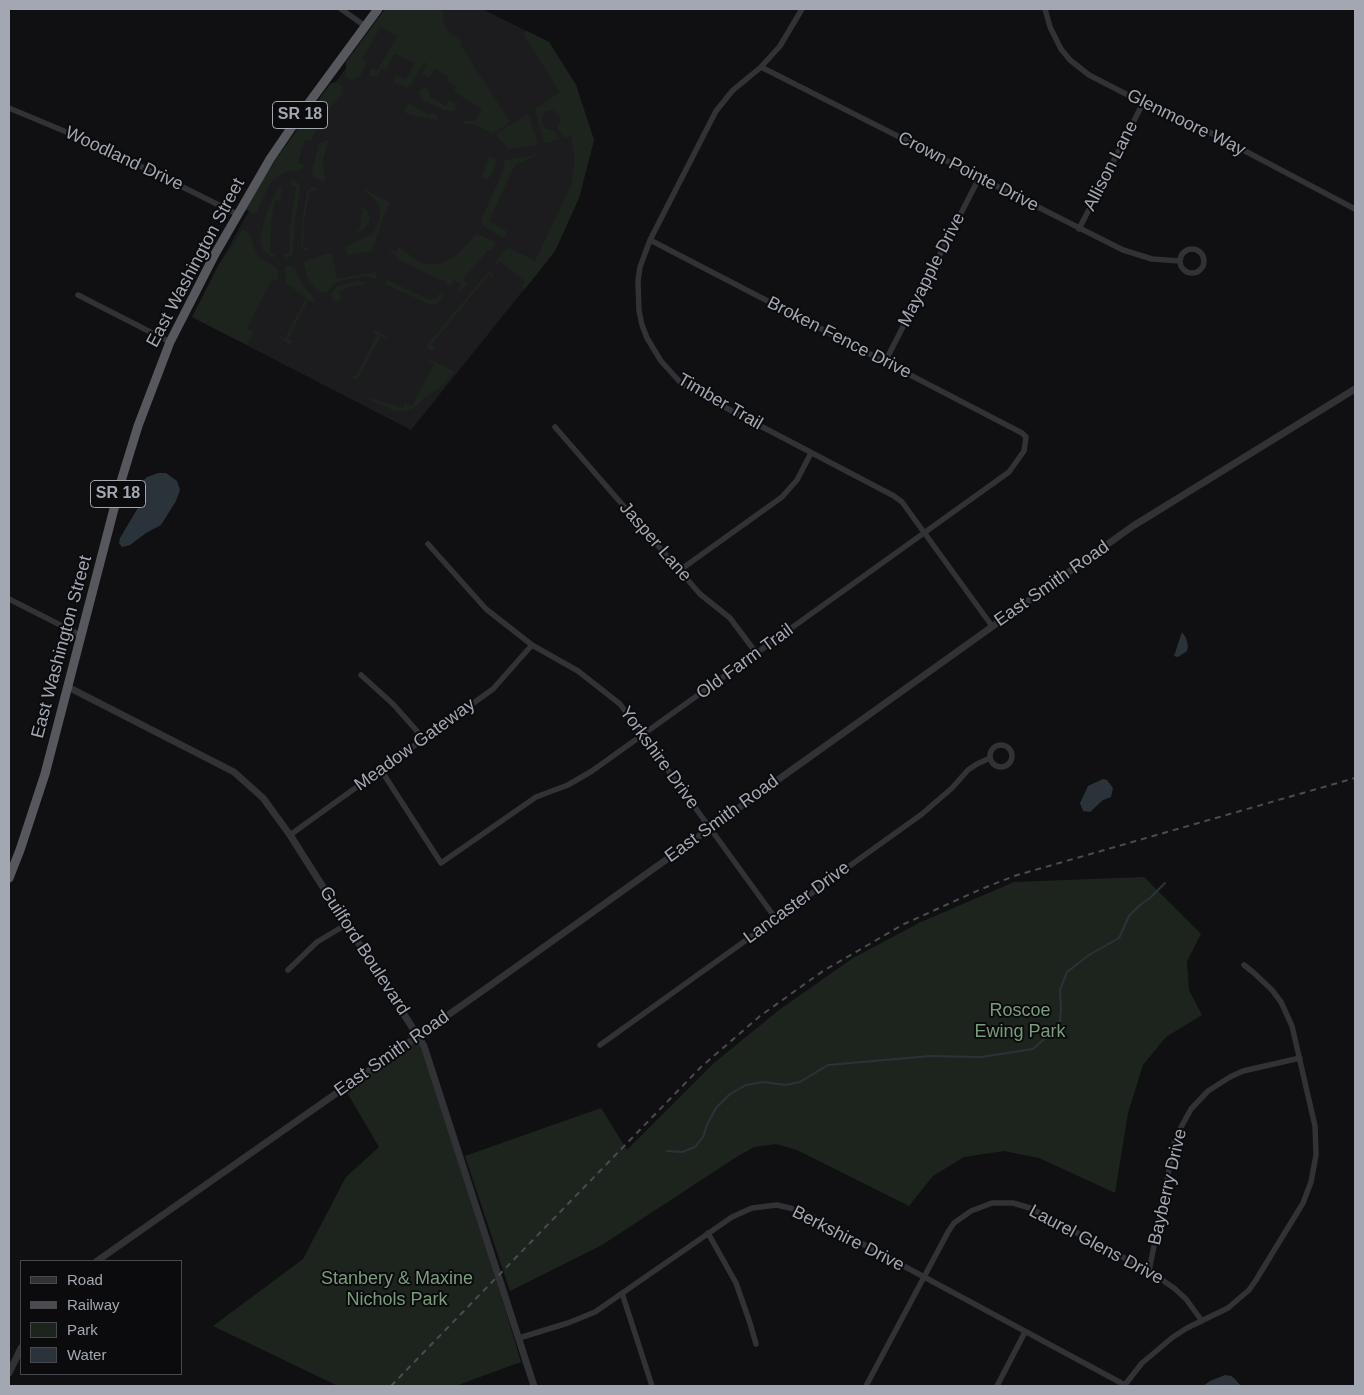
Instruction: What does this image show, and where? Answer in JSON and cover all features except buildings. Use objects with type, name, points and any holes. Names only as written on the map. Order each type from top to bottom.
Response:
[{"type":"highway","name":"East Washington Street","points":[[9,878],[45,774],[122,478],[138,426],[170,342],[187,306],[237,214],[270,159],[378,9]]},
{"type":"street","points":[[341,9],[365,26]]},
{"type":"street","name":"Timber Trail","points":[[802,9],[780,46],[760,67],[733,90],[716,111],[650,240],[640,267],[638,295],[642,325],[660,361],[680,382],[894,496],[909,509],[992,626]]},
{"type":"street","name":"Glenmoore Way","points":[[1046,9],[1055,39],[1070,60],[1089,75],[1161,112],[1190,122],[1355,209]]},
{"type":"street","name":"Crown Pointe Drive","points":[[760,67],[1123,250],[1137,256],[1162,260],[1180,260]]},
{"type":"street","name":"Allison Lane","points":[[1079,229],[1143,103]]},
{"type":"street","name":"Woodland Drive","points":[[9,108],[100,146],[237,214]]},
{"type":"street","name":"Mayapple Drive","points":[[885,362],[979,178]]},
{"type":"street","name":"Broken Fence Drive","points":[[650,240],[1022,432],[1026,437]]},
{"type":"street","name":"Crown Pointe Drive","points":[[1190,249],[1198,250],[1204,260],[1201,268],[1192,272],[1185,270],[1180,260],[1183,253],[1190,249]]},
{"type":"street","points":[[78,295],[170,342]]},
{"type":"street","name":"East Smith Road","points":[[98,1260],[418,1036],[1133,526],[1355,389]]},
{"type":"street","name":"Jasper Lane","points":[[555,427],[700,594],[730,618],[757,654]]},
{"type":"street","name":"Old Farm Trail","points":[[381,770],[440,863],[536,797],[568,785],[584,776],[1009,472],[1024,451],[1026,437]]},
{"type":"street","points":[[680,570],[782,497],[797,480],[811,453]]},
{"type":"street","name":"Yorkshire Drive","points":[[428,544],[486,609],[532,645],[578,671],[620,704],[776,919]]},
{"type":"street","points":[[9,599],[82,636]]},
{"type":"street","name":"Meadow Gateway","points":[[290,836],[493,689],[532,645]]},
{"type":"street","points":[[361,675],[393,704],[424,739]]},
{"type":"street","name":"Guilford Boulevard","points":[[68,686],[234,772],[263,798],[290,836],[424,1046],[534,1386]]},
{"type":"street","name":"Lancaster Drive","points":[[998,745],[1006,746],[1012,752],[1011,762],[1003,768],[996,766],[990,758],[991,751],[998,745]]},
{"type":"street","name":"Lancaster Drive","points":[[600,1045],[922,814],[952,788],[968,770],[990,758]]},
{"type":"street","points":[[288,970],[317,942],[347,924]]},
{"type":"street","points":[[1125,1386],[1147,1359],[1173,1337],[1228,1308],[1249,1290],[1306,1197],[1314,1169],[1317,1141],[1315,1126],[1292,1026],[1281,1002],[1264,981],[1244,965]]},
{"type":"street","name":"Bayberry Drive","points":[[1149,1271],[1174,1144],[1191,1109],[1208,1091],[1230,1076],[1243,1071],[1300,1058]]},
{"type":"street","name":"Laurel Glens Drive","points":[[866,1386],[948,1232],[962,1216],[980,1206],[1002,1202],[1030,1208],[1149,1271],[1174,1288],[1186,1299],[1202,1321]]},
{"type":"street","name":"Berkshire Drive","points":[[518,1338],[582,1318],[595,1312],[732,1216],[752,1208],[777,1205],[807,1214],[1125,1386]]},
{"type":"street","points":[[708,1233],[736,1283],[756,1344]]},
{"type":"street","points":[[622,1293],[652,1386]]},
{"type":"street","points":[[996,1386],[1026,1332]]},
{"type":"street","points":[[9,1373],[20,1350]]},
{"type":"shaded area","points":[[390,9],[482,9],[549,42],[576,85],[594,140],[579,198],[555,251],[411,430],[194,318],[221,261],[261,189],[328,92]]},
{"type":"green space","points":[[385,9],[439,9],[444,12],[445,27],[460,40],[461,46],[510,122],[493,134],[479,126],[464,123],[464,121],[475,121],[482,109],[454,92],[456,86],[447,81],[449,77],[434,69],[429,78],[422,74],[427,64],[424,62],[412,83],[407,87],[395,83],[394,80],[397,75],[406,80],[415,63],[396,54],[386,70],[381,68],[378,75],[369,76],[371,69],[377,71],[397,37],[381,27],[362,59],[367,62],[360,76],[352,80],[346,77],[346,62]]},
{"type":"green space","points":[[527,31],[549,42],[576,85],[594,140],[579,198],[555,251],[525,289],[521,286],[525,281],[500,261],[496,265],[496,262],[505,250],[509,248],[535,261],[571,186],[575,160],[571,136],[564,138],[557,127],[561,117],[553,110],[544,112],[541,122],[547,129],[554,130],[560,139],[546,143],[544,141],[535,109],[560,92],[523,34]]},
{"type":"green space","points":[[335,82],[342,86],[343,93],[324,115],[311,141],[305,139],[298,163],[304,165],[303,168],[286,172],[275,178],[269,185],[257,212],[252,214],[246,210],[247,204],[276,159],[330,84]]},
{"type":"green space","points":[[425,88],[429,90],[430,97],[446,106],[449,100],[454,103],[455,111],[444,110],[421,99],[419,92]]},
{"type":"green space","points":[[408,103],[429,115],[432,113],[438,116],[438,119],[411,115],[404,112]]},
{"type":"green space","points":[[528,114],[538,145],[508,149],[496,134]]},
{"type":"green space","points":[[327,140],[323,160],[325,182],[314,177],[312,171],[319,144]]},
{"type":"green space","points":[[537,155],[515,165],[489,221],[507,231],[504,238],[483,226],[481,220],[503,171],[505,160]]},
{"type":"green space","points":[[489,156],[496,159],[496,164],[490,177],[486,179],[482,177]]},
{"type":"green space","points":[[294,180],[299,184],[300,188],[293,252],[287,258],[283,255],[289,253],[290,227],[296,187],[290,185],[291,181]]},
{"type":"green space","points":[[281,186],[280,201],[275,200],[272,216],[270,245],[271,254],[276,254],[273,258],[263,250],[260,239],[266,215],[276,192]]},
{"type":"green space","points":[[310,188],[317,188],[315,191],[310,190],[304,220],[303,247],[308,248],[305,251],[301,245],[303,216],[307,192]]},
{"type":"green space","points":[[366,188],[367,191],[390,202],[382,220],[373,251],[348,255],[347,246],[369,236],[374,232],[379,221],[380,212],[378,204],[373,197],[365,192]]},
{"type":"green space","points":[[360,207],[368,211],[370,220],[364,229],[357,232],[360,229],[362,210],[358,208]]},
{"type":"green space","points":[[243,230],[250,234],[258,256],[277,268],[278,280],[272,279],[247,328],[253,332],[247,345],[192,317],[219,264]]},
{"type":"green space","points":[[475,235],[494,242],[495,245],[491,251],[488,250],[463,279],[467,284],[461,291],[459,290],[461,283],[454,280],[451,285],[445,284],[446,282],[396,259],[398,257],[388,250],[397,252],[399,247],[418,261],[425,264],[438,264],[457,255]]},
{"type":"green space","points":[[325,254],[332,254],[337,279],[376,272],[377,280],[368,276],[339,281],[327,292],[320,293],[308,279],[304,262]]},
{"type":"green space","points":[[290,265],[295,268],[301,283],[314,298],[314,301],[308,300],[288,339],[293,342],[289,344],[279,336],[285,338],[306,298],[286,283],[285,268]]},
{"type":"green space","points":[[489,271],[493,274],[493,277],[489,274],[431,345],[436,349],[432,351],[427,348],[427,345]]},
{"type":"green space","points":[[387,280],[432,301],[433,299],[436,300],[439,294],[444,295],[437,304],[431,305],[385,284]]},
{"type":"green space","points":[[359,281],[364,282],[363,285],[349,286],[338,293],[342,297],[338,301],[332,298],[332,293],[337,286]]},
{"type":"green space","points":[[373,331],[385,335],[387,339],[381,336],[357,380],[352,378],[351,375],[356,376],[377,335]]},
{"type":"green space","points":[[429,359],[455,372],[414,408],[394,411],[360,395],[403,408],[405,403],[412,406],[434,364]]},
{"type":"green space","name":"Roscoe Ewing Park","points":[[1144,877],[1201,934],[1187,961],[1189,990],[1202,1015],[1166,1037],[1143,1065],[1128,1113],[1115,1193],[1039,1158],[1004,1151],[964,1157],[933,1176],[909,1206],[797,1150],[776,1144],[754,1147],[602,1245],[510,1291],[465,1156],[601,1108],[627,1150],[714,1063],[779,1010],[853,958],[921,922],[1014,882]]},
{"type":"green space","name":"Stanbery & Maxine Nichols Park","points":[[418,1038],[482,1232],[521,1362],[458,1386],[338,1386],[213,1326],[303,1259],[346,1177],[379,1147],[345,1089]]},
{"type":"water","points":[[158,473],[166,473],[177,481],[180,490],[176,501],[161,525],[130,545],[122,547],[119,543],[120,538],[139,506],[138,489],[140,484],[147,477]]},
{"type":"water","points":[[1182,632],[1188,646],[1187,651],[1178,657],[1174,656]]},
{"type":"water","points":[[1103,779],[1107,780],[1113,788],[1111,797],[1103,800],[1090,812],[1083,811],[1080,803],[1088,786]]},
{"type":"water","points":[[1225,1375],[1234,1378],[1241,1386],[1203,1386],[1210,1381]]},
{"type":"waterway","points":[[667,1151],[682,1152],[695,1147],[703,1137],[716,1108],[730,1094],[746,1085],[763,1082],[786,1085],[800,1082],[828,1065],[930,1056],[981,1057],[1033,1049],[1051,1033],[1060,1021],[1060,990],[1067,972],[1089,955],[1119,938],[1129,916],[1165,883]]},
{"type":"railway","points":[[391,1386],[701,1067],[760,1016],[823,971],[904,924],[1014,876],[1355,778]]}]
